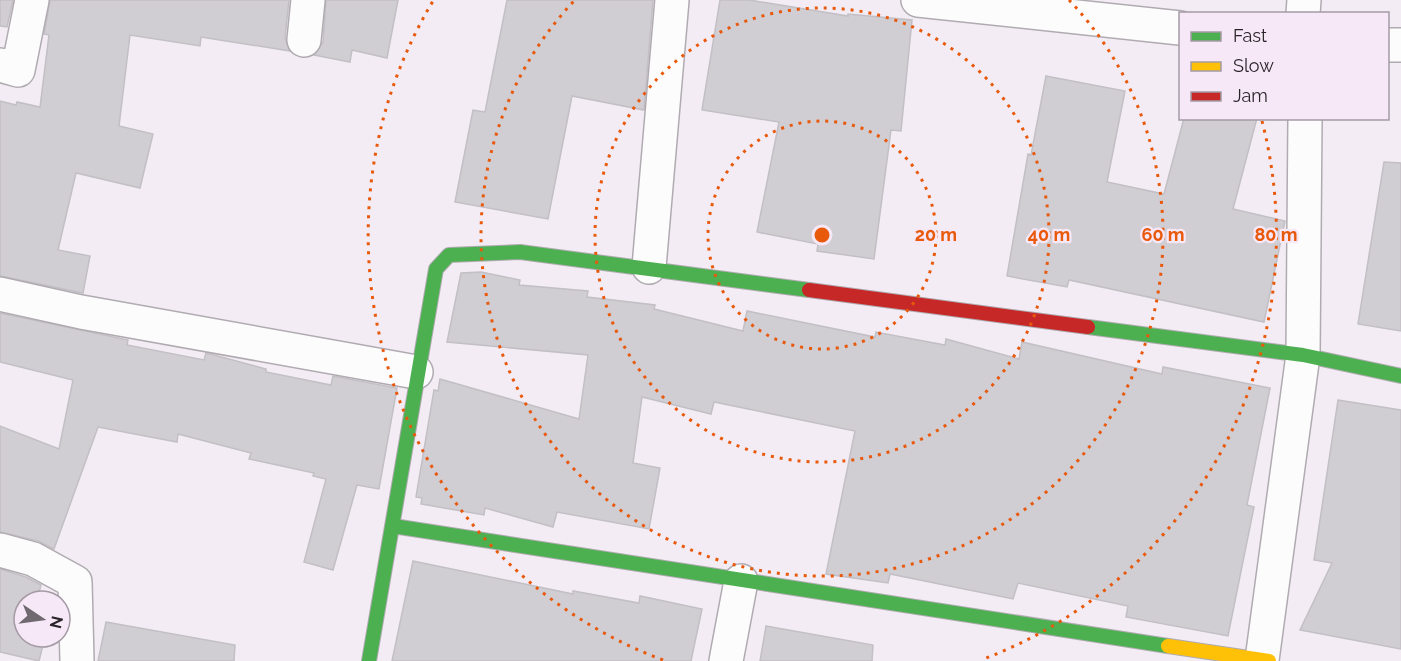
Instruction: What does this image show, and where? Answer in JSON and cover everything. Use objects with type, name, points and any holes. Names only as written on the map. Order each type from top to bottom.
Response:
[{"type":"street","points":[[0,65],[18,70],[32,0]]},
{"type":"street","points":[[304,40],[308,0]]},
{"type":"street","points":[[649,267],[672,0]]},
{"type":"street","points":[[918,0],[1179,28]]},
{"type":"street","points":[[393,526],[1264,661],[1303,355],[1305,120]]},
{"type":"street","points":[[369,661],[393,526],[416,372],[436,269],[449,255],[520,252],[649,267],[1303,355],[1401,376]]},
{"type":"street","points":[[0,294],[81,312],[416,372]]},
{"type":"street","points":[[0,550],[33,559],[75,582],[77,661]]},
{"type":"street","points":[[726,661],[741,581]]},
{"type":"building","points":[[0,0],[13,0],[7,27],[0,26]]},
{"type":"building","points":[[50,0],[289,0],[285,38],[290,51],[201,37],[200,46],[130,35],[119,126],[153,134],[140,188],[76,173],[58,250],[90,256],[83,293],[0,276],[0,101],[40,107],[49,35],[44,34]]},
{"type":"building","points":[[326,0],[398,0],[387,58],[352,50],[350,62],[314,55],[323,42]]},
{"type":"building","points":[[507,0],[653,0],[644,110],[572,96],[548,219],[455,202],[473,110],[485,112]]},
{"type":"building","points":[[720,0],[749,0],[848,16],[848,14],[912,20],[901,131],[891,130],[874,259],[817,251],[818,244],[757,232],[779,122],[702,110]]},
{"type":"building","points":[[1046,76],[1125,91],[1107,182],[1164,194],[1183,120],[1256,120],[1233,209],[1285,221],[1264,322],[1069,280],[1067,287],[1007,276],[1028,154],[1031,155]]},
{"type":"building","points":[[1384,162],[1401,163],[1401,331],[1358,324]]},
{"type":"building","points":[[481,272],[520,280],[519,285],[588,291],[587,297],[655,305],[654,309],[743,331],[747,311],[875,337],[876,332],[945,345],[946,339],[1019,359],[1022,342],[1162,374],[1163,367],[1270,388],[1247,505],[1254,507],[1228,636],[1126,617],[1128,606],[1018,583],[1013,599],[890,574],[888,583],[826,574],[855,431],[714,402],[711,414],[642,397],[633,463],[660,468],[649,529],[557,512],[553,527],[485,508],[484,515],[421,504],[422,498],[416,497],[434,390],[438,391],[440,379],[579,419],[588,355],[447,342],[461,273]]},
{"type":"building","points":[[0,313],[128,340],[127,345],[204,360],[206,353],[266,369],[266,372],[331,385],[333,376],[397,388],[379,489],[357,485],[333,570],[304,562],[326,479],[313,476],[314,473],[249,459],[251,453],[178,434],[177,442],[98,427],[54,549],[38,541],[0,532],[0,426],[59,449],[73,380],[0,362]]},
{"type":"building","points":[[1338,400],[1401,410],[1401,649],[1300,630],[1332,563],[1314,560]]},
{"type":"building","points":[[413,561],[573,594],[573,591],[639,603],[640,596],[702,609],[691,661],[392,661]]},
{"type":"building","points":[[0,569],[26,577],[41,585],[40,589],[12,589],[12,649],[42,649],[39,661],[0,652]]},
{"type":"building","points":[[106,622],[235,645],[234,661],[98,661]]},
{"type":"building","points":[[766,626],[873,645],[872,661],[760,661]]},
{"type":"traffic: fast","points":[[369,661],[436,269],[449,255],[520,252],[809,290]]},
{"type":"traffic: fast","points":[[1088,327],[1303,355],[1401,376]]},
{"type":"traffic: fast","points":[[393,526],[1168,646]]},
{"type":"traffic: slow","points":[[1168,646],[1269,661]]},
{"type":"traffic: jam","points":[[809,290],[1088,327]]}]
